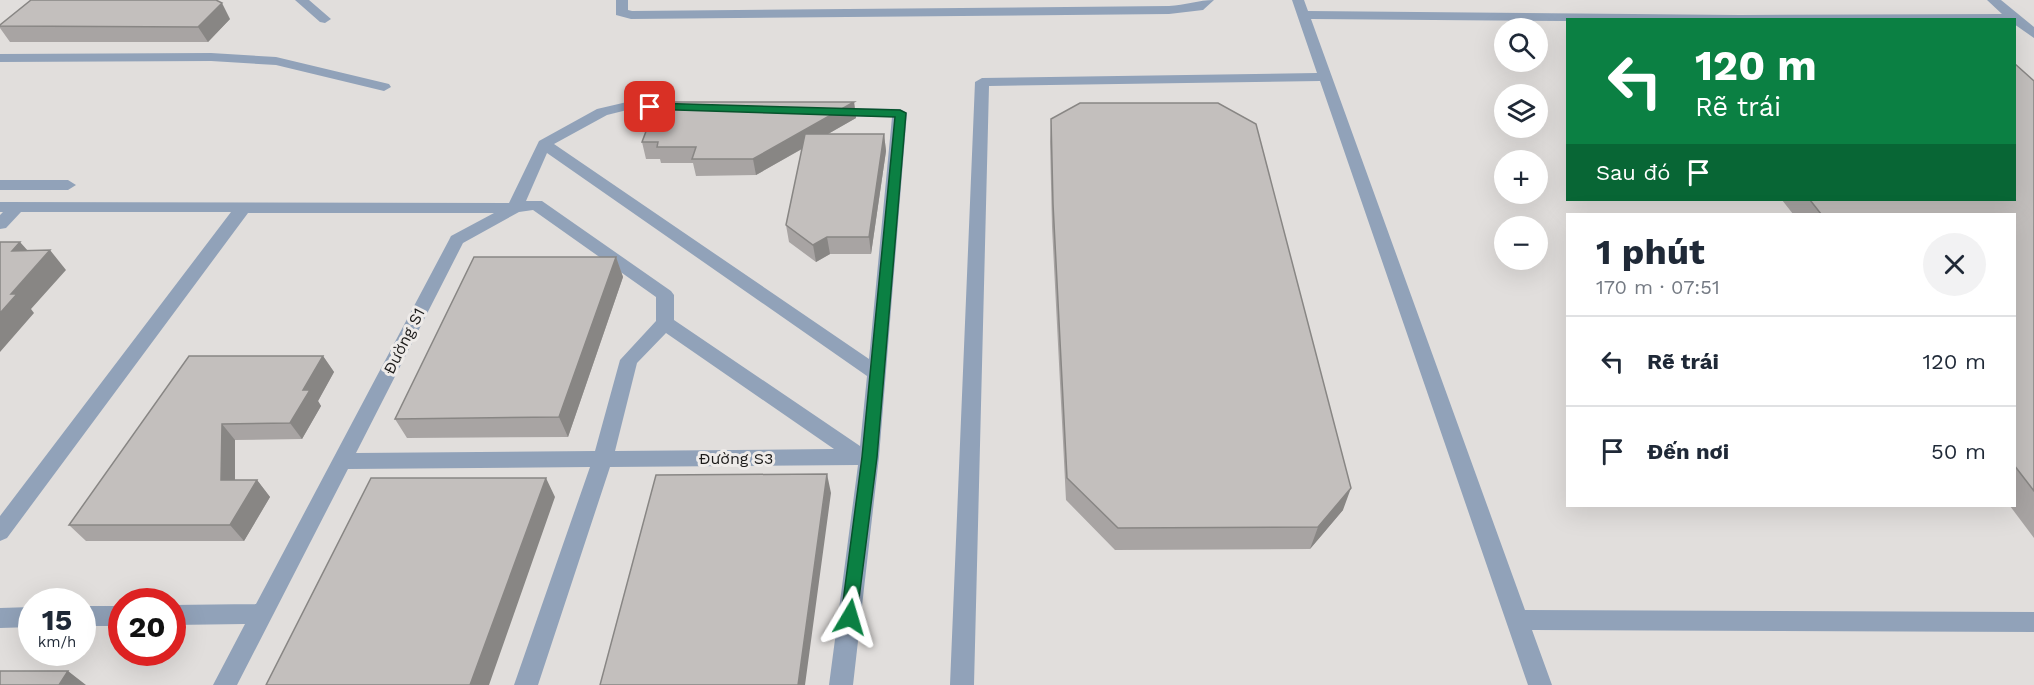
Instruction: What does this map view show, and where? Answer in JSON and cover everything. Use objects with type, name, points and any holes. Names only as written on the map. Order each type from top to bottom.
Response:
[{"type":"street","points":[[302,0],[326,19]]},
{"type":"street","points":[[622,0],[621,12],[631,15],[979,6],[1184,10],[1198,7],[1208,0]]},
{"type":"street","points":[[1993,0],[2014,18]]},
{"type":"street","points":[[1540,685],[1300,8],[1700,18]]},
{"type":"street","points":[[2016,20],[2034,34]]},
{"type":"street","points":[[0,58],[211,57],[276,61],[384,87]]},
{"type":"street","points":[[962,685],[982,82],[1323,77]]},
{"type":"street","points":[[515,208],[544,144],[603,112],[627,106],[698,108]]},
{"type":"street","points":[[817,111],[900,113],[869,457],[841,685]]},
{"type":"street","points":[[544,144],[877,374]]},
{"type":"street","points":[[0,185],[68,185]]},
{"type":"street","points":[[0,207],[515,208],[536,205],[665,296],[665,323],[629,360],[603,458],[526,685]]},
{"type":"street","points":[[0,224],[17,207]]},
{"type":"street","points":[[0,532],[244,207]]},
{"type":"street","name":"Đường S1","points":[[225,685],[340,460],[396,360],[457,240],[515,208]]},
{"type":"street","points":[[665,323],[850,450],[869,457]]},
{"type":"street","name":"Đường S3","points":[[340,460],[869,457]]},
{"type":"street","points":[[186,615],[262,614]]},
{"type":"street","points":[[0,618],[18,617]]},
{"type":"street","points":[[1517,620],[2034,622]]},
{"type":"building","points":[[31,0],[216,0],[222,3],[198,27],[0,26]]},
{"type":"building","points":[[2016,65],[2034,81],[2034,491],[2016,468],[2016,213],[1820,213],[1811,201],[2016,201]]},
{"type":"building","points":[[657,102],[854,102],[753,159],[692,159],[696,147],[657,147],[658,142],[642,142]]},
{"type":"building","points":[[1080,103],[1218,103],[1256,124],[1351,488],[1318,527],[1118,528],[1067,478],[1051,119]]},
{"type":"building","points":[[805,134],[884,134],[869,237],[827,237],[813,245],[786,225]]},
{"type":"building","points":[[0,242],[20,242],[12,251],[50,250],[11,294],[17,294],[0,313]]},
{"type":"building","points":[[474,257],[616,257],[559,417],[395,419]]},
{"type":"building","points":[[189,356],[323,356],[303,390],[310,390],[290,423],[222,424],[221,480],[257,480],[230,525],[69,525]]},
{"type":"building","points":[[827,474],[798,685],[600,685],[656,475]]},
{"type":"building","points":[[371,478],[546,478],[470,685],[266,685]]},
{"type":"building","points":[[0,671],[68,671],[59,685],[0,685]]},
{"type":"route","points":[[650,107],[900,113],[869,457],[850,617]]}]
